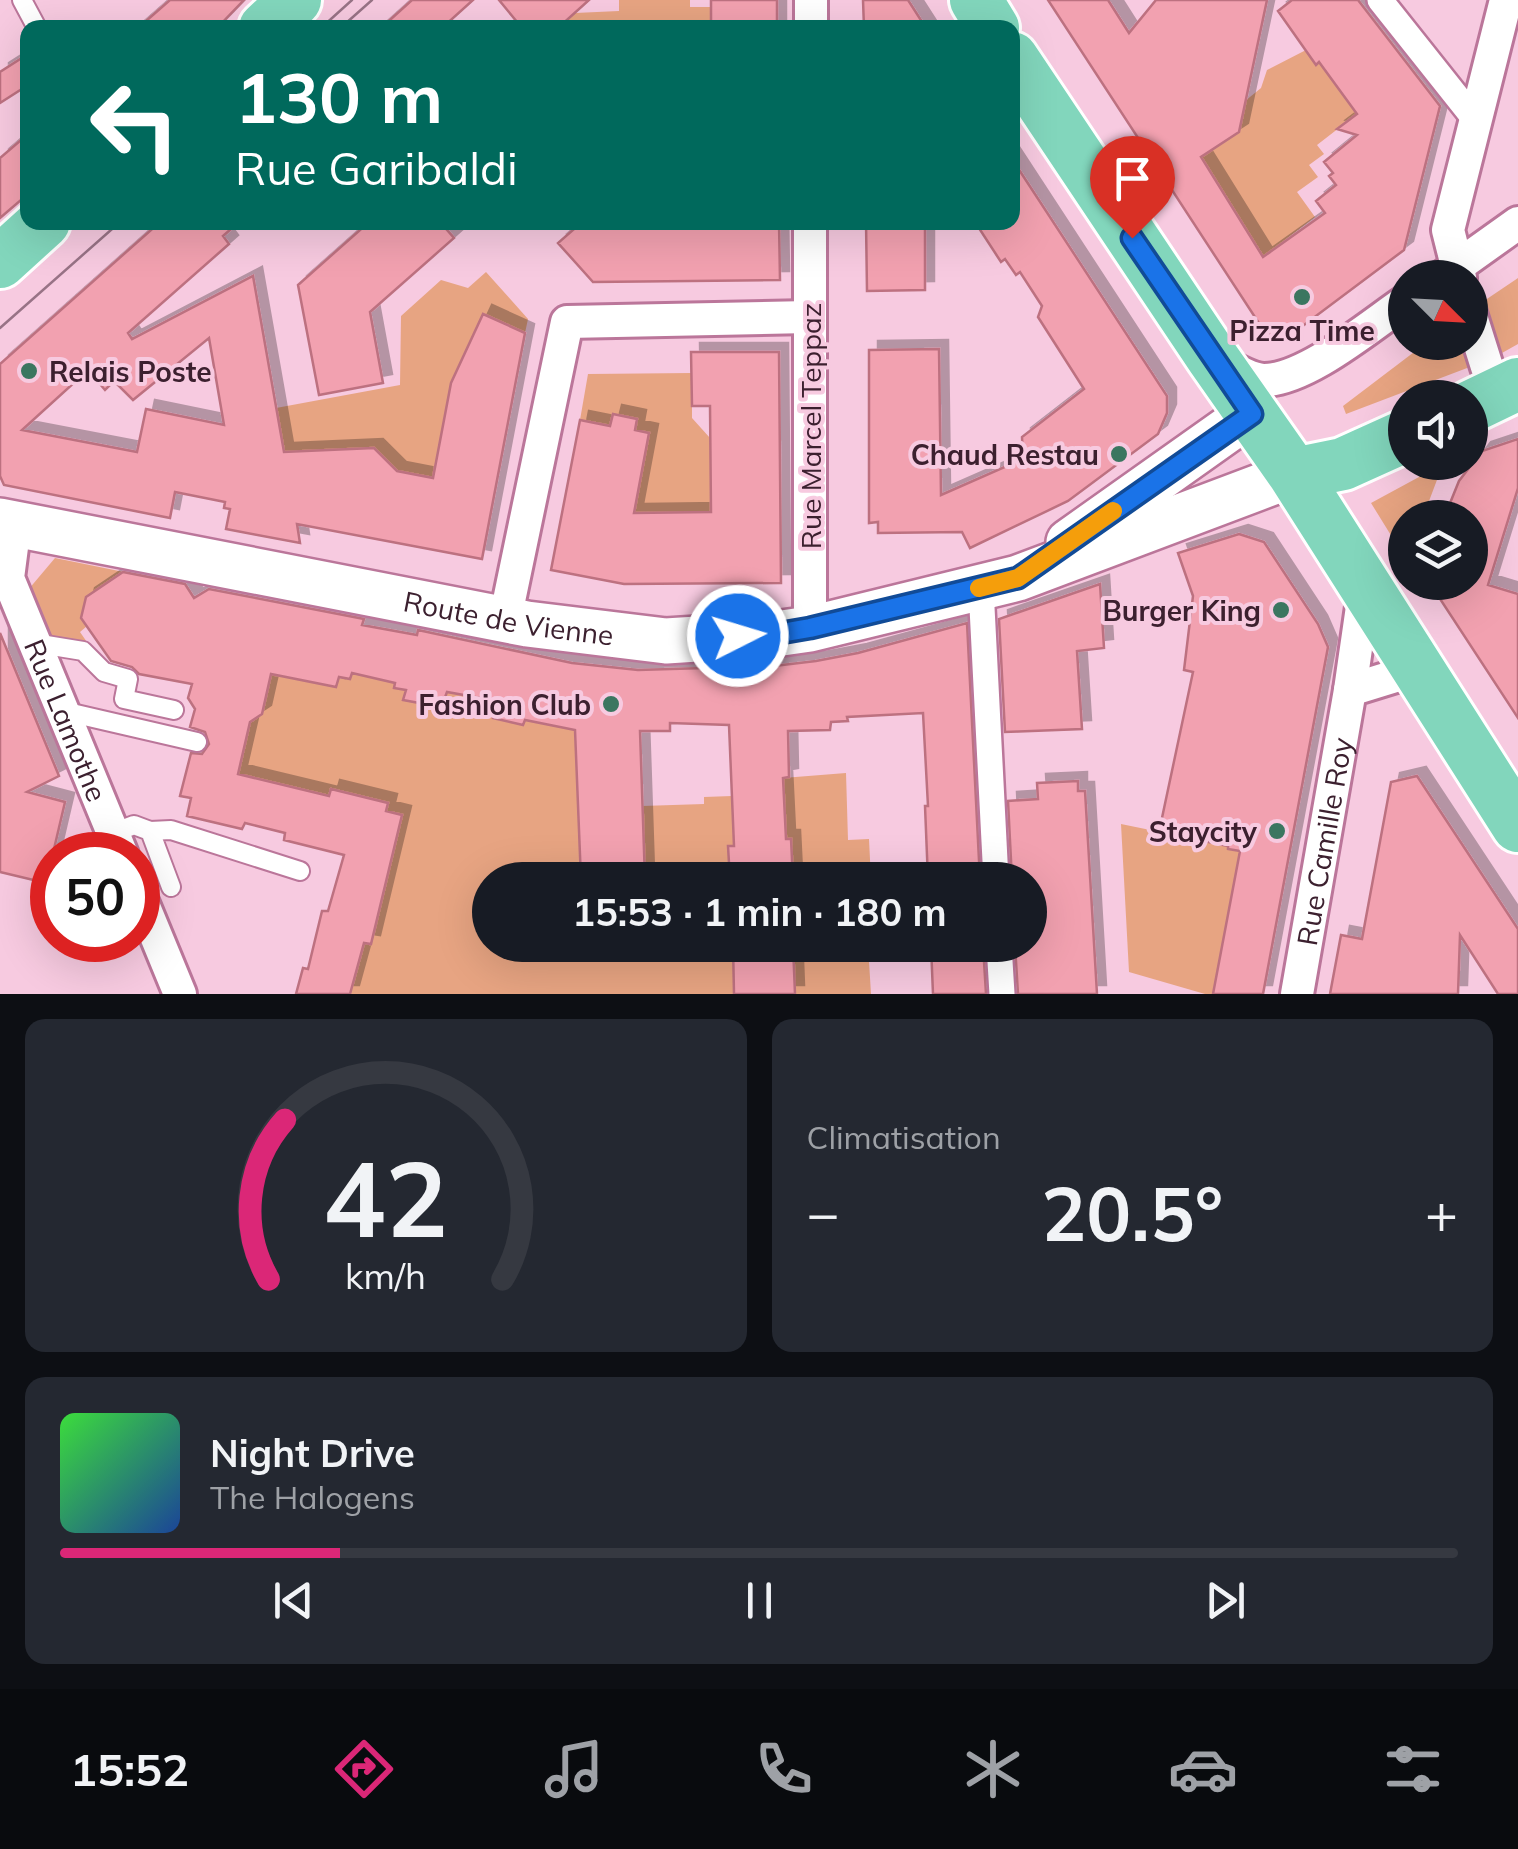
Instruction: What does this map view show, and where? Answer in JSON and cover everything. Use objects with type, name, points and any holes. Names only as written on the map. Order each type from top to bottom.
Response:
[{"type":"main road","points":[[1020,70],[1294,474],[1518,826]]},
{"type":"main road","points":[[0,262],[35,230]]},
{"type":"main road","name":"Route de Vienne","points":[[1000,583],[1252,414]]},
{"type":"main road","points":[[1294,474],[1344,464],[1388,444]]},
{"type":"main road","name":"Route de Vienne","points":[[7,522],[505,620],[666,640],[775,634],[1000,583],[1294,474]]},
{"type":"street","points":[[1380,0],[1477,122]]},
{"type":"street","points":[[1451,260],[1448,230],[1506,0]]},
{"type":"street","points":[[1470,260],[1518,222]]},
{"type":"street","name":"Rue Marcel Teppaz","points":[[810,230],[810,628]]},
{"type":"street","points":[[1212,357],[1262,380],[1290,375],[1313,365],[1388,314]]},
{"type":"street","points":[[505,620],[567,322],[810,316]]},
{"type":"street","points":[[1485,360],[1497,394]]},
{"type":"street","name":"Rue Lamothe","points":[[7,522],[8,578],[113,832]]},
{"type":"street","points":[[995,862],[984,604],[1000,583]]},
{"type":"street","name":"Rue Camille Roy","points":[[1297,994],[1366,586]]},
{"type":"street","points":[[1350,690],[1418,669]]},
{"type":"street","points":[[160,945],[180,994]]},
{"type":"street","points":[[1001,962],[1002,994]]},
{"type":"lane","points":[[34,643],[84,651],[104,672],[128,679],[124,699],[174,710]]},
{"type":"lane","points":[[63,711],[197,742]]},
{"type":"lane","points":[[128,832],[134,825],[150,832],[171,830],[300,871]]},
{"type":"lane","points":[[160,857],[172,887]]},
{"type":"shaded area","points":[[619,0],[690,0],[690,7],[711,7],[711,20],[567,20],[575,13],[619,11]]},
{"type":"shaded area","points":[[1306,50],[1357,114],[1317,145],[1324,154],[1309,165],[1318,177],[1297,192],[1315,217],[1263,257],[1201,157],[1239,132],[1245,101],[1261,88],[1267,70]]},
{"type":"shaded area","points":[[486,272],[528,319],[525,333],[483,315],[451,383],[433,478],[397,471],[374,448],[314,451],[292,496],[276,408],[400,385],[401,316],[441,280],[468,288]]},
{"type":"shaded area","points":[[1518,278],[1518,344],[1493,358],[1488,344],[1488,298]]},
{"type":"shaded area","points":[[1404,360],[1473,360],[1475,365],[1436,380],[1388,380],[1388,398],[1346,414],[1343,406]]},
{"type":"shaded area","points":[[692,373],[692,418],[710,438],[711,512],[633,514],[637,420],[613,414],[611,426],[580,420],[588,374]]},
{"type":"shaded area","points":[[1413,480],[1437,480],[1429,500],[1388,500],[1388,530],[1371,503]]},
{"type":"shaded area","points":[[55,558],[124,572],[116,576],[115,586],[104,584],[86,597],[87,626],[80,632],[91,648],[48,640],[28,590]]},
{"type":"shaded area","points":[[352,673],[395,682],[394,688],[406,690],[404,700],[430,705],[432,698],[444,700],[447,692],[496,702],[494,719],[523,725],[525,720],[574,721],[580,862],[472,862],[472,962],[733,962],[734,994],[350,994],[364,943],[371,943],[402,815],[386,811],[387,802],[332,789],[329,796],[230,772],[238,738],[246,739],[250,722],[262,714],[271,674],[350,679]]},
{"type":"shaded area","points":[[846,773],[848,840],[869,839],[870,862],[792,862],[791,840],[786,839],[783,778]]},
{"type":"shaded area","points":[[732,796],[734,846],[728,847],[729,862],[644,862],[642,806],[704,804],[704,797]]},
{"type":"shaded area","points":[[1121,824],[1240,851],[1213,994],[1129,972]]},
{"type":"shaded area","points":[[794,962],[869,962],[871,994],[795,994]]},
{"type":"building","points":[[170,0],[244,0],[225,20],[147,20]]},
{"type":"building","points":[[412,0],[473,0],[451,20],[390,20]]},
{"type":"building","points":[[499,0],[589,0],[567,20],[515,20]]},
{"type":"building","points":[[711,0],[777,0],[777,20],[711,20]]},
{"type":"building","points":[[863,0],[908,0],[921,20],[864,20]]},
{"type":"building","points":[[1048,0],[1108,0],[1129,33],[1156,0],[1267,0],[1239,132],[1201,157],[1263,257],[1325,213],[1316,201],[1336,185],[1324,162],[1357,135],[1337,129],[1357,114],[1278,11],[1292,0],[1358,0],[1440,106],[1404,250],[1288,337],[1266,334]]},
{"type":"building","points":[[20,59],[20,90],[0,103],[0,72]]},
{"type":"building","points":[[20,141],[20,201],[0,218],[0,158]]},
{"type":"building","points":[[1020,171],[1167,396],[1167,413],[1158,434],[1068,501],[970,548],[962,532],[878,533],[878,522],[869,523],[869,350],[939,349],[941,495],[1023,459],[1022,437],[1084,389],[1038,317],[1042,306],[1020,272],[1016,275],[1005,259],[1001,262],[980,230],[1020,230]]},
{"type":"building","points":[[151,230],[230,230],[223,236],[229,244],[128,333],[132,339],[253,276],[284,452],[374,448],[397,471],[433,478],[451,383],[483,314],[525,333],[482,559],[297,524],[300,543],[226,529],[230,509],[224,508],[225,502],[175,492],[170,518],[4,485],[0,476],[0,364]],"holes":[[[209,338],[224,425],[146,409],[137,452],[22,430],[88,370],[105,390],[114,381],[133,400]]]},
{"type":"building","points":[[360,230],[447,230],[454,238],[370,312],[383,383],[319,395],[298,285]]},
{"type":"building","points":[[573,230],[779,230],[780,280],[593,282],[558,243]]},
{"type":"building","points":[[866,230],[925,230],[925,290],[867,291]]},
{"type":"building","points":[[691,352],[779,352],[781,583],[624,584],[551,570],[580,420],[610,426],[613,414],[637,419],[635,430],[649,433],[634,513],[711,512],[710,406],[692,406]]},
{"type":"building","points":[[1518,439],[1518,488],[1488,585],[1488,500],[1451,500],[1460,480],[1488,480],[1488,449]]},
{"type":"building","points":[[1239,534],[1264,542],[1318,624],[1328,647],[1263,994],[1213,994],[1240,851],[1159,832],[1193,672],[1184,670],[1193,596],[1178,553]]},
{"type":"building","points":[[123,572],[185,584],[194,598],[209,589],[364,619],[362,625],[417,635],[418,630],[572,663],[638,670],[816,661],[967,623],[979,862],[927,862],[923,713],[847,717],[848,721],[831,722],[830,730],[788,731],[789,777],[783,778],[786,839],[791,839],[792,862],[729,862],[728,846],[734,846],[729,725],[670,723],[670,731],[640,731],[644,862],[580,862],[575,730],[493,718],[497,701],[447,692],[444,700],[432,698],[430,705],[403,700],[406,690],[394,688],[395,683],[352,673],[350,679],[339,677],[336,687],[271,674],[262,714],[250,722],[238,774],[329,796],[331,789],[388,803],[386,811],[402,815],[371,944],[364,943],[350,994],[296,994],[303,968],[308,969],[322,911],[328,911],[344,855],[284,840],[285,833],[245,823],[242,829],[187,816],[191,798],[180,796],[191,753],[202,754],[209,744],[205,732],[190,727],[195,709],[188,698],[192,684],[139,674],[132,667],[111,661],[81,618],[86,597]]},
{"type":"building","points":[[1100,584],[1104,648],[1077,651],[1082,729],[1005,732],[999,619]]},
{"type":"building","points":[[1488,585],[1518,594],[1518,718],[1441,600],[1488,600]]},
{"type":"building","points":[[0,633],[59,776],[27,792],[65,802],[58,832],[30,832],[30,879],[0,872]]},
{"type":"building","points":[[1417,776],[1518,929],[1518,994],[1498,994],[1460,935],[1458,994],[1330,994],[1341,935],[1362,939],[1391,782]]},
{"type":"building","points":[[1078,781],[1078,791],[1085,791],[1097,994],[1018,994],[1016,962],[1047,962],[1047,862],[1011,862],[1008,801],[1038,799],[1037,783]]},
{"type":"building","points":[[733,962],[794,962],[795,994],[734,994]]},
{"type":"building","points":[[932,962],[984,962],[986,994],[933,994]]},
{"type":"tram line","points":[[330,20],[352,0]]},
{"type":"tram line","points":[[350,20],[372,0]]},
{"type":"tram line","points":[[0,328],[111,230]]},
{"type":"slow traffic","points":[[979,588],[1018,578],[1113,511]]},
{"type":"place","name":"Pizza Time","points":[[1302,297]]},
{"type":"place","name":"Relais Poste","points":[[29,371]]},
{"type":"place","name":"Chaud Restau","points":[[1119,454]]},
{"type":"place","name":"Burger King","points":[[1281,610]]},
{"type":"place","name":"Fashion Club","points":[[611,704]]},
{"type":"place","name":"Staycity","points":[[1277,831]]},
{"type":"route","points":[[738,636],[810,628],[1018,578],[1252,414],[1132,238]]}]
